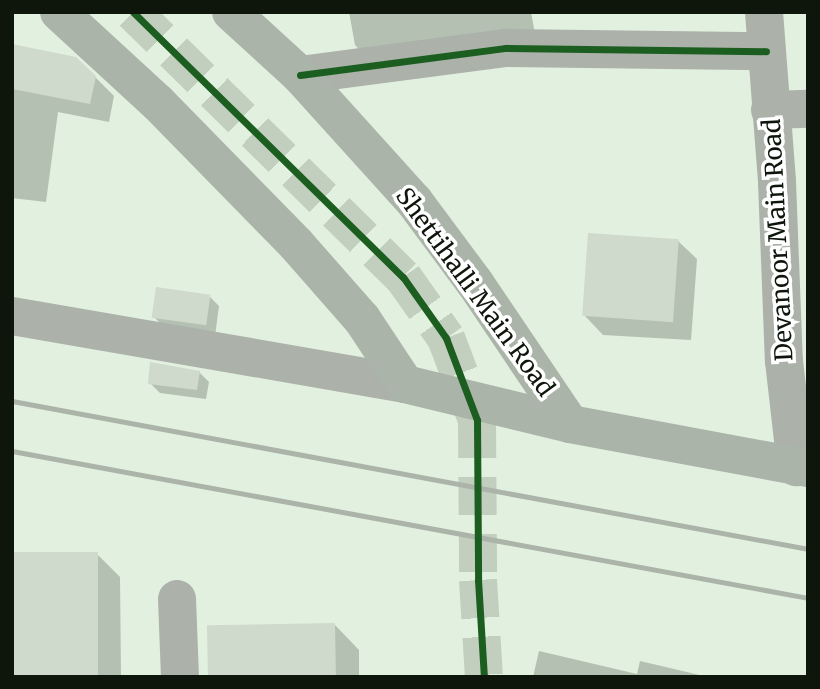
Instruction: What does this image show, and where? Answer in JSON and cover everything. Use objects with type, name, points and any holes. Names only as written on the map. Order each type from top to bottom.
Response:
[{"type":"main road","points":[[59,12],[158,103],[296,244],[362,319],[405,384],[570,424],[802,467]]},
{"type":"main road","name":"Shettihalli Main Road","points":[[231,12],[300,75],[414,201],[475,283],[570,424]]},
{"type":"street","name":"Devanoor Main Road","points":[[764,12],[777,182],[784,361],[802,467]]},
{"type":"street","points":[[300,75],[506,48],[766,51]]},
{"type":"street","points":[[771,110],[808,109]]},
{"type":"street","points":[[12,316],[405,384]]},
{"type":"street","points":[[177,599],[180,677]]},
{"type":"building","points":[[12,44],[76,57],[96,76],[90,104],[12,89]]},
{"type":"building","points":[[588,233],[679,239],[673,322],[582,316]]},
{"type":"building","points":[[156,287],[210,295],[206,325],[152,318]]},
{"type":"building","points":[[150,362],[200,371],[197,390],[148,384]]},
{"type":"building","points":[[12,552],[98,552],[98,677],[12,677]]},
{"type":"building","points":[[335,623],[336,677],[208,677],[207,625]]},
{"type":"tunnel","points":[[133,12],[403,277],[446,338],[477,420],[478,580],[484,677]]},
{"type":"railway","points":[[12,401],[808,549]]},
{"type":"railway","points":[[12,451],[808,598]]},
{"type":"cycle path","points":[[133,12],[403,277],[446,338],[477,420],[478,580],[484,677]]},
{"type":"cycle path","points":[[300,75],[506,48],[766,51]]}]
